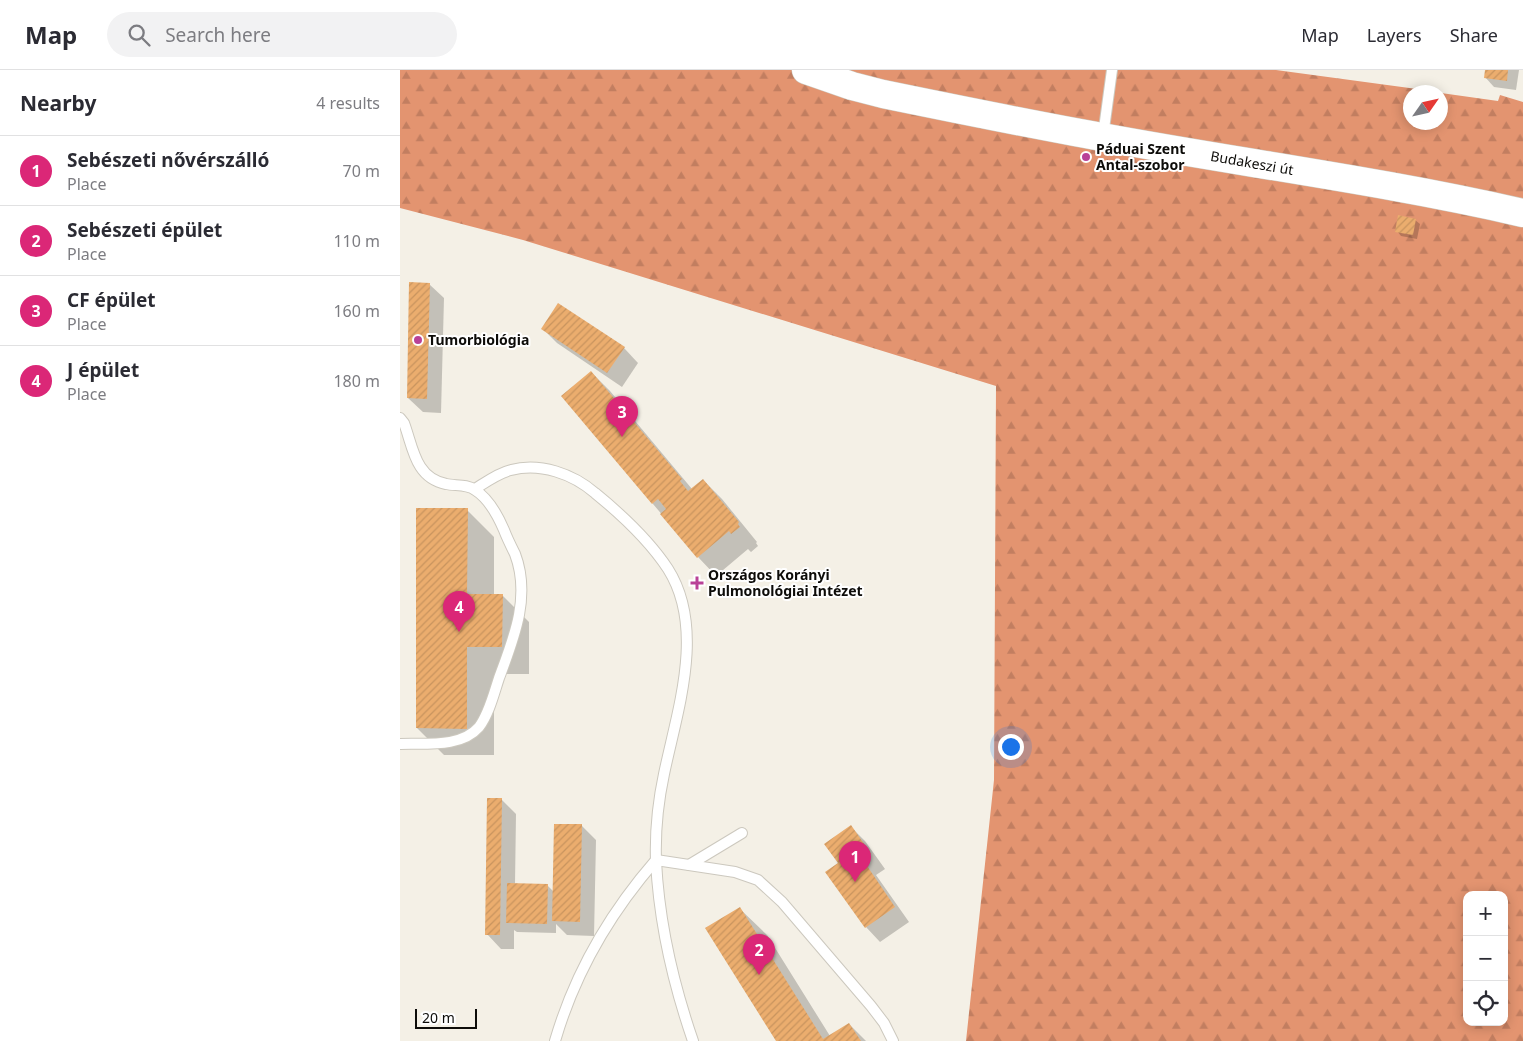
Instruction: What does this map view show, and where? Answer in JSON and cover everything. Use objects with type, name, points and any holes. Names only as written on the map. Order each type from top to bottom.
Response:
[{"type":"main road","name":"Budakeszi út","points":[[806,70],[852,86],[883,94],[1102,137],[1379,184],[1476,202],[1523,213]]},
{"type":"lane","points":[[1102,137],[1112,70]]},
{"type":"lane","points":[[400,418],[404,423],[420,468],[427,476],[435,481],[475,489],[489,504],[515,555],[521,585],[521,606],[517,628],[486,713],[479,726],[461,739],[449,742],[400,744]]},
{"type":"lane","points":[[475,489],[492,478],[512,470],[536,468],[563,473],[588,487],[615,510],[652,547],[669,570],[677,588],[684,613],[688,652],[685,676],[658,806],[656,860],[666,944],[693,1041]]},
{"type":"lane","points":[[689,865],[742,833]]},
{"type":"lane","points":[[656,860],[735,872],[758,880],[770,889],[871,1006],[884,1023],[893,1041]]},
{"type":"lane","points":[[555,1041],[564,1009],[590,954],[633,886],[656,860]]},
{"type":"green space","points":[[400,70],[1276,70],[1403,87],[1403,130],[1448,130],[1448,94],[1498,101],[1500,95],[1523,102],[1523,1041],[966,1041],[994,780],[996,386],[523,240],[400,208]]},
{"type":"building","points":[[1485,70],[1508,70],[1507,81],[1484,78]]},
{"type":"building","points":[[1398,215],[1416,219],[1413,235],[1395,232]]},
{"type":"building","name":"Tumorbiológia","points":[[409,282],[430,283],[427,399],[407,398]]},
{"type":"building","points":[[558,303],[625,347],[607,373],[541,329]]},
{"type":"building","points":[[591,371],[682,479],[680,481],[688,491],[703,479],[739,522],[740,527],[731,534],[729,531],[697,558],[660,514],[666,509],[658,499],[652,504],[561,396]]},
{"type":"building","points":[[416,508],[468,508],[467,594],[503,594],[502,647],[467,647],[467,729],[416,728]]},
{"type":"building","points":[[487,798],[502,798],[500,935],[485,935]]},
{"type":"building","points":[[554,824],[582,824],[580,922],[552,921]]},
{"type":"building","points":[[851,825],[871,854],[863,860],[895,907],[865,928],[825,872],[838,863],[824,844]]},
{"type":"building","points":[[507,883],[548,884],[547,924],[506,923]]},
{"type":"building","points":[[740,907],[823,1039],[849,1023],[861,1041],[776,1041],[705,928]]},
{"type":"place","name":"Páduai Szent Antal-szobor","points":[[1086,157]]},
{"type":"place","name":"Tumorbiológia","points":[[418,340]]},
{"type":"place","name":"CF épület","points":[[622,437]]},
{"type":"place","name":"Országos Korányi Pulmonológiai Intézet","points":[[697,583]]},
{"type":"place","name":"J épület","points":[[459,632]]},
{"type":"place","name":"Sebészeti nővérszálló","points":[[855,882]]},
{"type":"place","name":"Sebészeti épület","points":[[759,975]]}]
